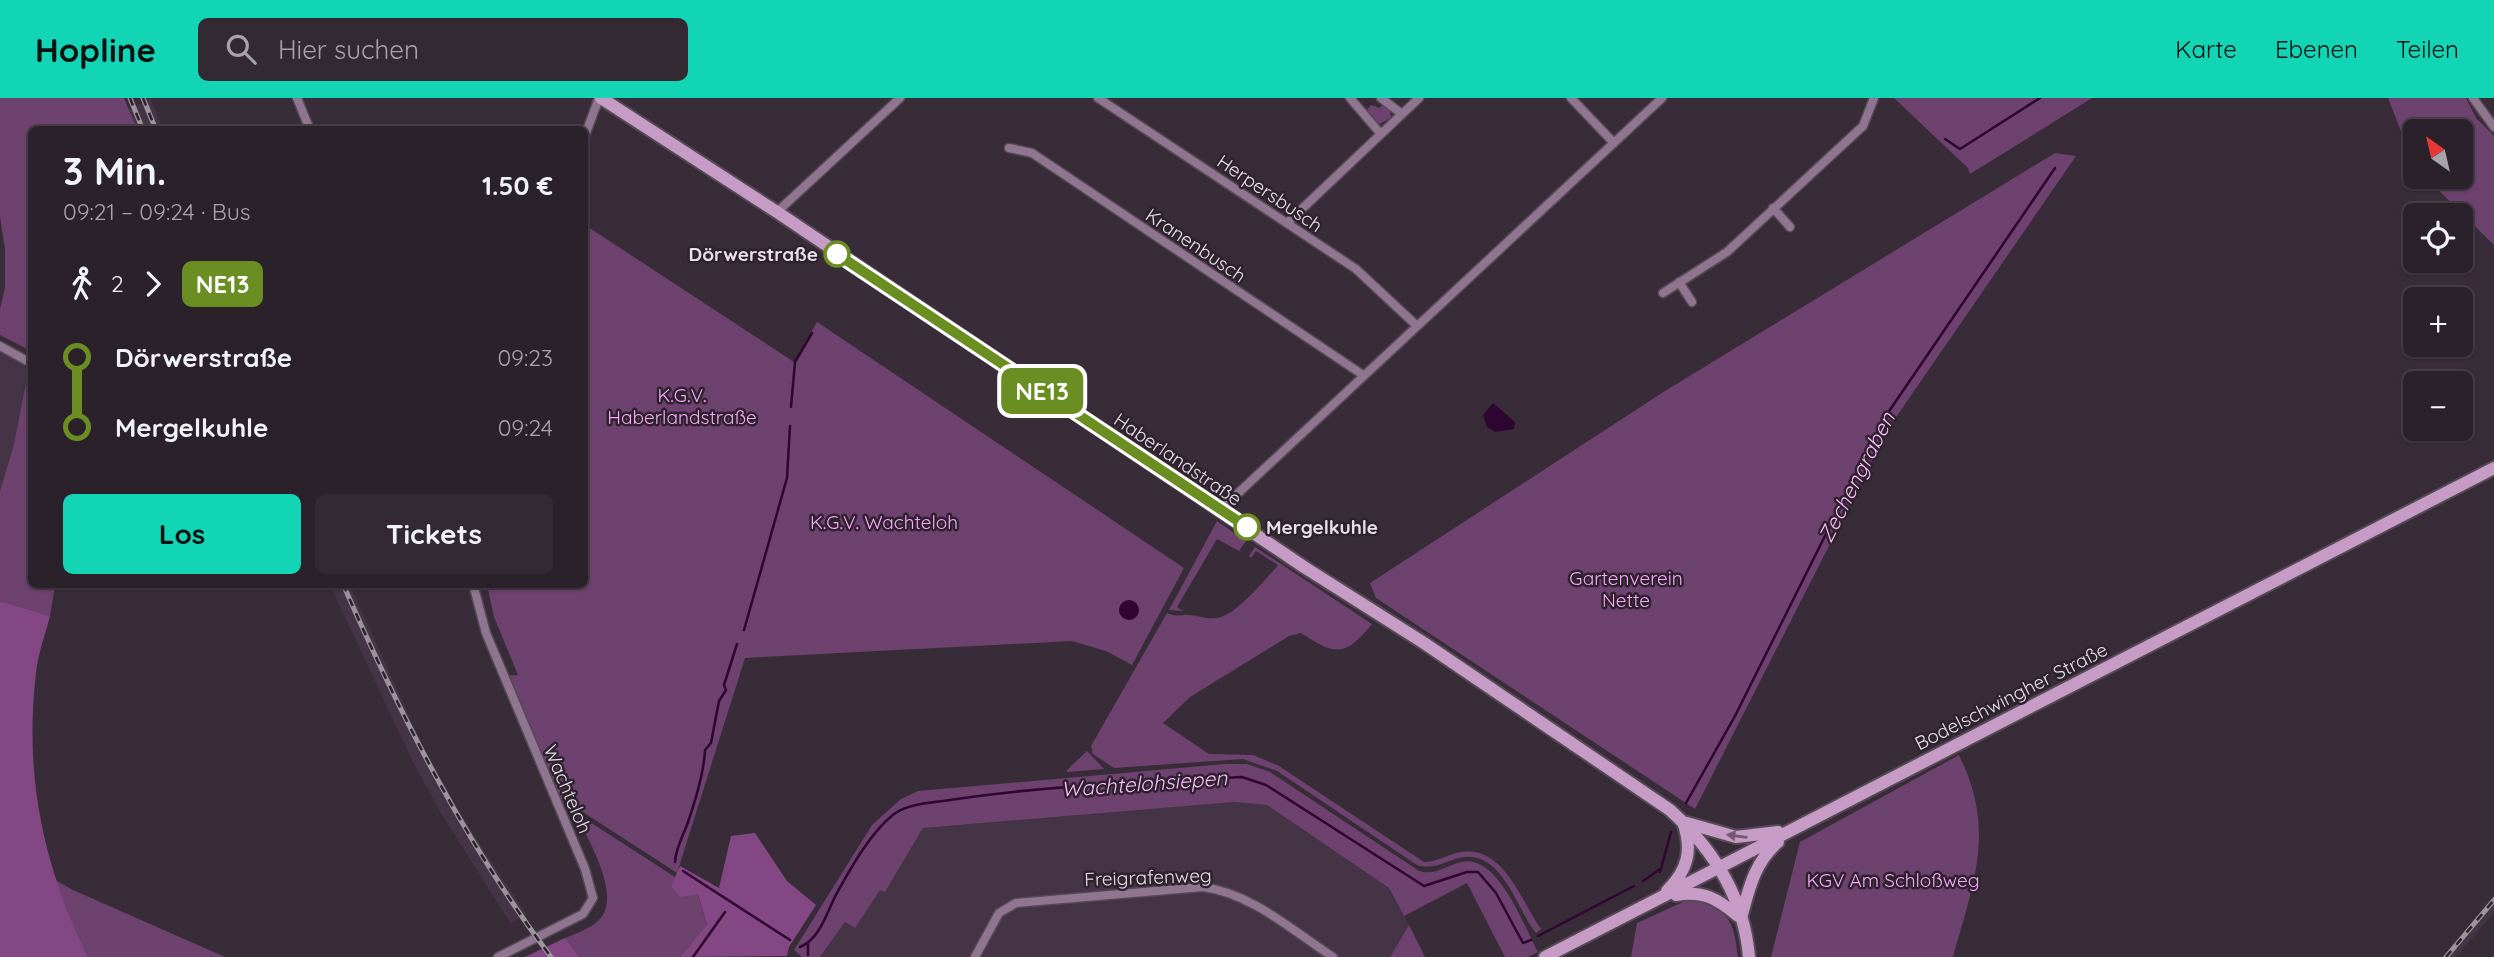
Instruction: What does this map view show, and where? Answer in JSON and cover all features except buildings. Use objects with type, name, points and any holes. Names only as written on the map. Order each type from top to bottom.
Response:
[{"type":"street","points":[[297,98],[308,126]]},
{"type":"street","points":[[588,128],[600,98]]},
{"type":"street","name":"Haberlandstraße","points":[[600,98],[777,212],[1220,510],[1435,650],[1683,822],[1698,836],[1720,867],[1741,919],[1749,957]]},
{"type":"street","points":[[777,212],[900,98]]},
{"type":"street","name":"Herpersbusch","points":[[1098,98],[1373,282],[1416,325]]},
{"type":"street","points":[[1350,98],[1380,133]]},
{"type":"street","points":[[1381,98],[1402,114]]},
{"type":"street","points":[[1287,223],[1419,98]]},
{"type":"street","points":[[1571,98],[1614,143]]},
{"type":"street","points":[[1220,510],[1662,98]]},
{"type":"street","points":[[1663,293],[1727,252],[1863,126],[1874,98]]},
{"type":"street","points":[[2473,98],[2494,127]]},
{"type":"street","name":"Kranenbusch","points":[[1009,148],[1032,153],[1363,375]]},
{"type":"street","points":[[1773,208],[1790,227]]},
{"type":"street","points":[[1679,282],[1692,302]]},
{"type":"street","points":[[0,346],[28,361]]},
{"type":"street","name":"Bodelschwingher Straße","points":[[1545,957],[2494,467]]},
{"type":"street","name":"Wachteloh","points":[[474,588],[486,633],[585,870],[593,898],[583,914],[498,957]]},
{"type":"street","points":[[1660,898],[1686,868],[1688,849],[1683,822],[1736,837],[1792,830]]},
{"type":"street","points":[[1660,898],[1692,892],[1702,893],[1719,900],[1741,919],[1756,869],[1766,853],[1792,830]]},
{"type":"street","name":"Freigrafenweg","points":[[975,957],[999,913],[1016,903],[1203,887],[1227,892],[1254,904],[1333,957]]},
{"type":"shaded area","points":[[150,98],[162,126],[136,126],[129,110]]},
{"type":"shaded area","points":[[0,346],[28,361],[28,367],[14,444],[0,491]]},
{"type":"shaded area","points":[[1493,403],[1515,422],[1514,429],[1495,432],[1487,427],[1483,415]]},
{"type":"shaded area","points":[[331,588],[351,588],[423,747],[466,823],[526,914],[511,924],[439,810],[412,760]]},
{"type":"shaded area","points":[[1125,600],[1133,600],[1139,610],[1133,620],[1125,620],[1119,614],[1119,606]]},
{"type":"shaded area","points":[[0,601],[50,616],[36,673],[33,711],[35,784],[59,889],[88,957],[0,957]]},
{"type":"shaded area","points":[[1234,802],[1267,805],[1389,888],[1409,925],[1390,957],[820,957],[845,922],[855,928],[880,889],[885,892],[923,828]]},
{"type":"shaded area","points":[[755,833],[787,881],[816,905],[789,947],[787,956],[680,957],[707,925],[698,894],[680,897],[671,886],[680,866],[719,888],[731,836]]},
{"type":"shaded area","points":[[2494,896],[2494,912],[2456,957],[2442,957]]},
{"type":"shaded area","points":[[565,938],[580,957],[525,957]]},
{"type":"green space","points":[[0,98],[124,98],[136,126],[28,126],[28,349],[0,335],[0,309],[5,287],[5,249],[0,217]]},
{"type":"green space","points":[[1894,98],[2092,98],[1970,174],[1968,168]]},
{"type":"green space","points":[[2388,98],[2466,98],[2476,118],[2494,136],[2494,245],[2473,224],[2473,203],[2451,203],[2437,189],[2473,189],[2473,119],[2403,119],[2403,136]]},
{"type":"green space","points":[[1383,104],[1390,110],[1391,118],[1379,124],[1366,111],[1371,105],[1380,108]]},
{"type":"green space","name":"Gartenverein Nette","points":[[2055,153],[2076,156],[1890,426],[1695,809],[1376,598],[1370,583],[1665,391]]},
{"type":"green space","points":[[588,227],[794,362],[817,322],[1184,568],[1132,665],[1106,651],[1072,641],[745,658],[677,873],[569,803],[556,800],[503,676],[518,675],[494,617],[488,588],[588,588]]},
{"type":"green space","points":[[28,372],[28,588],[55,588],[50,616],[0,601],[0,491],[14,444]]},
{"type":"green space","points":[[1217,521],[1246,541],[1239,551],[1217,539],[1177,607],[1183,611],[1169,610]]},
{"type":"green space","points":[[1255,547],[1372,624],[1354,643],[1340,650],[1323,646],[1301,633],[1289,636],[1190,697],[1163,723],[1209,754],[1253,755],[1279,766],[1424,862],[1461,852],[1476,852],[1489,857],[1510,877],[1541,929],[1536,933],[1506,882],[1497,870],[1486,862],[1474,857],[1459,858],[1434,866],[1417,865],[1277,771],[1243,759],[1114,768],[1093,754],[1091,746],[1167,613],[1207,618],[1228,614],[1278,565],[1256,551],[1251,558],[1249,556]]},
{"type":"green space","points":[[1087,751],[1104,769],[1067,772],[1067,770]]},
{"type":"green space","name":"KGV Am Schloßweg","points":[[1959,755],[1977,808],[1979,832],[1974,879],[1953,957],[1771,957],[1800,842]]},
{"type":"green space","points":[[1247,764],[1270,772],[1419,871],[1435,871],[1461,862],[1474,862],[1487,868],[1508,894],[1538,952],[1528,957],[1505,957],[1467,883],[1404,916],[1389,888],[1267,805],[1234,802],[923,828],[885,892],[880,890],[855,928],[845,922],[820,957],[802,957],[794,950],[872,825],[901,799],[918,791]]},
{"type":"green space","points":[[576,813],[675,877],[671,886],[698,894],[707,926],[680,957],[580,957],[565,938],[599,920],[605,910],[607,897],[601,867]]},
{"type":"green space","points":[[55,880],[225,957],[88,957],[65,912]]},
{"type":"green space","points":[[1704,900],[1721,911],[1730,922],[1738,957],[1631,957],[1637,923],[1683,902]]},
{"type":"green space","points":[[1409,925],[1425,957],[1390,957]]},
{"type":"waterway","points":[[1945,139],[1960,149],[2040,98]]},
{"type":"waterway","name":"Zechengraben","points":[[1686,803],[1735,716],[1883,420],[2055,168]]},
{"type":"waterway","name":"Wachtelohsiepen","points":[[791,407],[795,362],[812,333]]},
{"type":"waterway","name":"Wachtelohsiepen","points":[[744,630],[787,478],[790,426]]},
{"type":"waterway","name":"Wachtelohsiepen","points":[[675,862],[696,797],[705,750],[711,743],[719,701],[726,690],[724,685],[737,644]]},
{"type":"waterway","name":"Wachtelohsiepen","points":[[800,947],[819,930],[843,881],[870,840],[886,821],[900,810],[929,803],[1023,791],[1242,777],[1266,785],[1424,886],[1467,872],[1478,872],[1496,893],[1523,943],[1531,940]]},
{"type":"waterway","name":"Wachtelohsiepen","points":[[1660,872],[1671,832]]},
{"type":"waterway","name":"Wachtelohsiepen","points":[[1643,881],[1660,869]]},
{"type":"waterway","name":"Wachtelohsiepen","points":[[683,871],[790,940]]},
{"type":"waterway","name":"Wachtelohsiepen","points":[[1538,936],[1634,886]]},
{"type":"waterway","points":[[693,957],[725,912]]},
{"type":"waterway","points":[[808,944],[808,955]]},
{"type":"railway","points":[[130,98],[141,126]]},
{"type":"railway","points":[[143,98],[154,126]]},
{"type":"railway","points":[[345,588],[436,777],[490,868],[551,957]]},
{"type":"railway","points":[[2446,957],[2494,900]]},
{"type":"bus line","name":"NE13","points":[[837,254],[1247,527]]},
{"type":"place","name":"Dörwerstraße","points":[[837,254]]},
{"type":"place","name":"Mergelkuhle","points":[[1247,527]]},
{"type":"park label","name":"K.G.V. Haberlandstraße","points":[[682,406]]},
{"type":"park label","name":"K.G.V. Wachteloh","points":[[884,522]]}]
